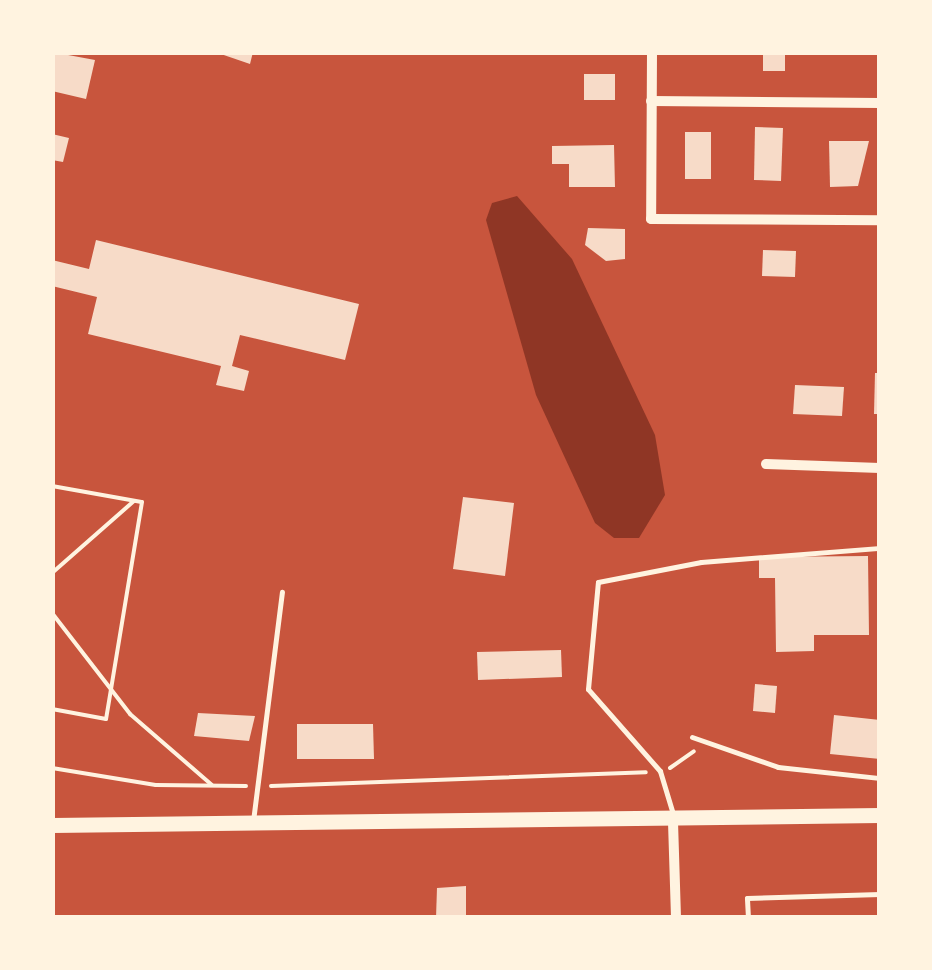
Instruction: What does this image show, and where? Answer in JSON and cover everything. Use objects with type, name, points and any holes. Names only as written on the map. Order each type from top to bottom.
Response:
[{"type":"main road","points":[[52,825],[252,829],[880,815]]},
{"type":"street","points":[[652,52],[651,218],[880,220]]},
{"type":"street","points":[[652,101],[880,103]]},
{"type":"street","points":[[766,464],[880,468]]},
{"type":"street","points":[[673,822],[676,918]]},
{"type":"lane","points":[[673,822],[660,771],[588,689],[598,582],[701,562],[880,548]]},
{"type":"lane","points":[[252,829],[282,592]]},
{"type":"lane","points":[[692,737],[778,767],[880,778]]},
{"type":"lane","points":[[748,918],[747,898],[880,894]]},
{"type":"path","points":[[52,486],[142,502],[106,718],[52,709]]},
{"type":"path","points":[[52,573],[134,500]]},
{"type":"path","points":[[52,586],[52,596]]},
{"type":"path","points":[[52,614],[111,688],[213,786]]},
{"type":"path","points":[[52,768],[213,786],[660,771],[705,742]]},
{"type":"shaded area","points":[[517,196],[572,259],[655,435],[665,495],[639,538],[614,538],[595,523],[536,395],[486,220],[492,203]]},
{"type":"building","points":[[52,52],[95,60],[86,99],[52,91]]},
{"type":"building","points":[[215,52],[253,52],[250,64]]},
{"type":"building","points":[[763,52],[785,52],[785,71],[763,71]]},
{"type":"building","points":[[584,74],[615,74],[615,100],[584,100]]},
{"type":"building","points":[[755,127],[783,128],[781,181],[754,180]]},
{"type":"building","points":[[685,132],[711,132],[711,179],[685,179]]},
{"type":"building","points":[[52,134],[69,138],[63,162],[52,160]]},
{"type":"building","points":[[829,141],[869,141],[858,186],[830,187]]},
{"type":"building","points":[[614,145],[615,187],[569,187],[569,164],[552,164],[552,146]]},
{"type":"building","points":[[588,228],[625,229],[625,259],[606,261],[585,245]]},
{"type":"building","points":[[96,240],[359,304],[345,360],[240,335],[232,366],[249,371],[244,391],[216,385],[221,366],[88,334],[97,297],[52,286],[52,260],[89,269]]},
{"type":"building","points":[[763,250],[796,251],[795,277],[762,276]]},
{"type":"building","points":[[875,373],[880,373],[880,414],[874,414]]},
{"type":"building","points":[[795,385],[844,387],[842,416],[793,414]]},
{"type":"building","points":[[463,497],[514,503],[505,576],[453,569]]},
{"type":"building","points":[[868,556],[869,635],[814,635],[814,651],[776,652],[775,578],[759,578],[759,557]]},
{"type":"building","points":[[561,650],[562,677],[478,680],[477,652]]},
{"type":"building","points":[[755,684],[777,686],[775,713],[753,711]]},
{"type":"building","points":[[198,713],[255,716],[249,741],[194,736]]},
{"type":"building","points":[[834,715],[880,720],[880,759],[830,754]]},
{"type":"building","points":[[297,724],[373,724],[374,759],[297,759]]},
{"type":"building","points":[[466,886],[466,918],[436,918],[437,888]]}]
